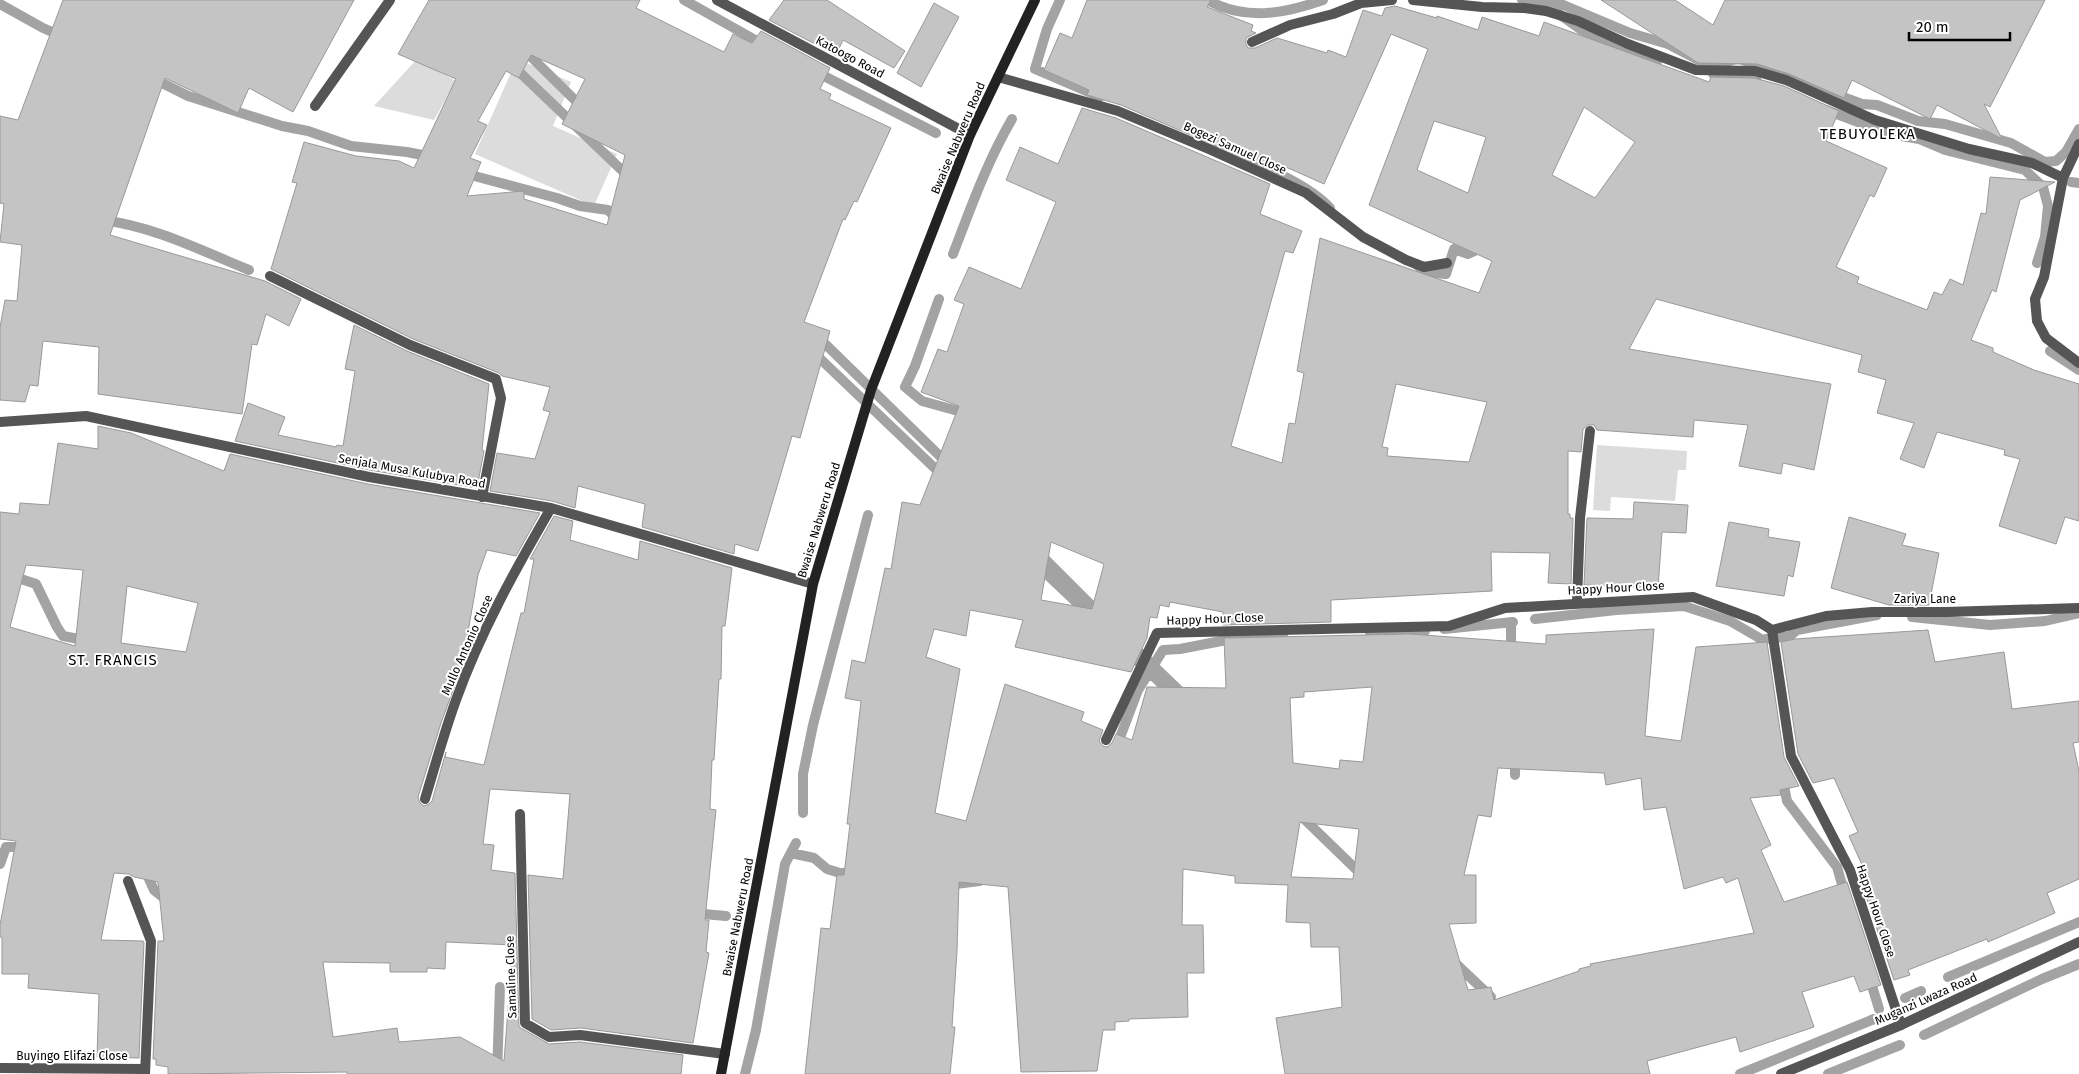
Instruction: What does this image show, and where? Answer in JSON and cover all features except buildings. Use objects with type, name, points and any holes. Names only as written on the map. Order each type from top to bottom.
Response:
[{"type":"main road","name":"Bwaise Nabweru Road","points":[[721,1074],[813,584],[871,390],[970,135],[1035,0]]},
{"type":"street","points":[[314,106],[390,0]]},
{"type":"street","name":"Katoogo Road","points":[[717,0],[970,135]]},
{"type":"street","points":[[1252,42],[1290,25],[1333,14],[1361,3],[1392,0]]},
{"type":"street","points":[[1413,0],[1546,11],[1578,21],[1628,44],[1696,70],[1755,71],[1786,80],[1874,120],[1969,149],[2032,163],[2063,178]]},
{"type":"street","name":"Bogezi Samuel Close","points":[[998,77],[1118,111],[1186,139],[1306,193],[1363,237],[1406,260],[1424,267],[1447,263]]},
{"type":"street","points":[[2079,144],[2063,178],[2044,277],[2035,299],[2037,321],[2046,338],[2079,363]]},
{"type":"street","points":[[270,276],[410,345],[496,379],[501,398],[482,497]]},
{"type":"street","name":"Senjala Musa Kulubya Road","points":[[0,422],[86,416],[369,477],[551,508],[813,584]]},
{"type":"street","points":[[1577,602],[1580,518],[1590,431]]},
{"type":"street","name":"Mullo Antonio Close","points":[[425,799],[456,701],[472,661],[502,596],[551,508]]},
{"type":"street","name":"Happy Hour Close","points":[[1106,740],[1157,633],[1449,626],[1505,608],[1577,602],[1693,597],[1756,620],[1772,630],[1791,756],[1850,870],[1901,1025]]},
{"type":"street","name":"Zariya Lane","points":[[1772,630],[1826,616],[1872,612],[2079,608]]},
{"type":"street","name":"Samaline Close","points":[[520,814],[525,1024],[549,1037],[580,1035],[725,1054]]},
{"type":"street","points":[[128,881],[151,942],[145,1072]]},
{"type":"street","name":"Muganzi Lwaza Road","points":[[1780,1074],[1901,1025],[2079,942]]},
{"type":"street","name":"Buyingo Elifazi Close","points":[[0,1068],[145,1072]]},
{"type":"shaded area","points":[[417,59],[456,81],[434,120],[374,106]]},
{"type":"shaded area","points":[[517,59],[571,82],[553,126],[617,154],[594,206],[475,154]]},
{"type":"shaded area","points":[[1597,445],[1687,451],[1686,470],[1678,470],[1675,501],[1611,497],[1610,511],[1593,510]]},
{"type":"waterway","points":[[684,0],[766,46]]},
{"type":"waterway","points":[[1060,0],[1047,29],[1035,69],[1100,97]]},
{"type":"waterway","points":[[1207,0],[1222,7],[1250,13],[1279,12],[1323,0]]},
{"type":"waterway","points":[[1522,0],[1556,2],[1630,33],[1668,44],[1712,67],[1740,59],[1862,104],[1877,105],[1918,121],[1945,124],[2011,143],[2045,162],[2056,161],[2066,152],[2079,129]]},
{"type":"waterway","points":[[1542,2],[1580,29],[1605,42],[1658,60]]},
{"type":"waterway","points":[[0,4],[43,28],[64,37]]},
{"type":"waterway","points":[[522,48],[583,108]]},
{"type":"waterway","points":[[511,64],[631,179]]},
{"type":"waterway","points":[[814,71],[936,133]]},
{"type":"waterway","points":[[1713,74],[1757,81]]},
{"type":"waterway","points":[[152,78],[188,96],[282,126],[308,131],[351,146],[422,155],[430,161]]},
{"type":"waterway","points":[[1826,110],[1890,134],[1919,139],[1945,150],[2025,170],[2043,187],[2048,206],[2045,237],[2037,263]]},
{"type":"waterway","points":[[953,254],[987,168],[1012,119]]},
{"type":"waterway","points":[[1205,141],[1289,179],[1319,197],[1330,208]]},
{"type":"waterway","points":[[463,173],[580,206],[608,210],[615,217],[615,223]]},
{"type":"waterway","points":[[2071,182],[2079,183]]},
{"type":"waterway","points":[[102,220],[159,233],[249,270]]},
{"type":"waterway","points":[[1417,265],[1427,271],[1446,274],[1454,249],[1468,254],[1483,247]]},
{"type":"waterway","points":[[939,299],[915,366],[905,387],[922,401],[958,411],[968,416]]},
{"type":"waterway","points":[[817,336],[948,464]]},
{"type":"waterway","points":[[812,351],[944,477]]},
{"type":"waterway","points":[[2050,351],[2079,370]]},
{"type":"waterway","points":[[803,813],[803,774],[813,725],[868,515]]},
{"type":"waterway","points":[[1039,553],[1101,615]]},
{"type":"waterway","points":[[1036,564],[1091,616]]},
{"type":"waterway","points":[[0,572],[36,584],[63,636],[89,641]]},
{"type":"waterway","points":[[1535,619],[1616,610],[1684,606],[1730,621],[1761,639],[1763,655]]},
{"type":"waterway","points":[[1912,617],[1990,625],[2045,621],[2079,613]]},
{"type":"waterway","points":[[1766,639],[1790,636],[1797,630],[1877,615]]},
{"type":"waterway","points":[[1511,622],[1511,654]]},
{"type":"waterway","points":[[1444,629],[1513,622]]},
{"type":"waterway","points":[[1370,633],[1425,631]]},
{"type":"waterway","points":[[1116,748],[1138,690],[1163,650],[1180,649],[1247,636],[1283,635]]},
{"type":"waterway","points":[[1131,644],[1184,695]]},
{"type":"waterway","points":[[1127,651],[1174,696]]},
{"type":"waterway","points":[[1515,756],[1515,775]]},
{"type":"waterway","points":[[1782,776],[1787,801],[1837,867],[1845,895]]},
{"type":"waterway","points":[[1299,814],[1364,877]]},
{"type":"waterway","points":[[745,1074],[756,1030],[785,864],[796,843]]},
{"type":"waterway","points":[[0,864],[6,847],[29,847]]},
{"type":"waterway","points":[[791,853],[814,858],[827,869],[840,873],[858,873]]},
{"type":"waterway","points":[[144,868],[154,890],[169,902]]},
{"type":"waterway","points":[[947,885],[980,881]]},
{"type":"waterway","points":[[692,913],[726,916]]},
{"type":"waterway","points":[[1948,977],[2079,922]]},
{"type":"waterway","points":[[1453,961],[1491,997]]},
{"type":"waterway","points":[[1924,1035],[2042,979],[2079,964]]},
{"type":"waterway","points":[[1869,976],[1879,1009]]},
{"type":"waterway","points":[[497,1074],[500,987]]},
{"type":"waterway","points":[[1905,998],[1921,991]]},
{"type":"waterway","points":[[1740,1074],[1874,1019]]},
{"type":"waterway","points":[[1828,1074],[1900,1045]]},
{"type":"district","name":"TEBUYOLEKA","points":[[1868,134]]},
{"type":"district","name":"ST. FRANCIS","points":[[113,660]]}]
